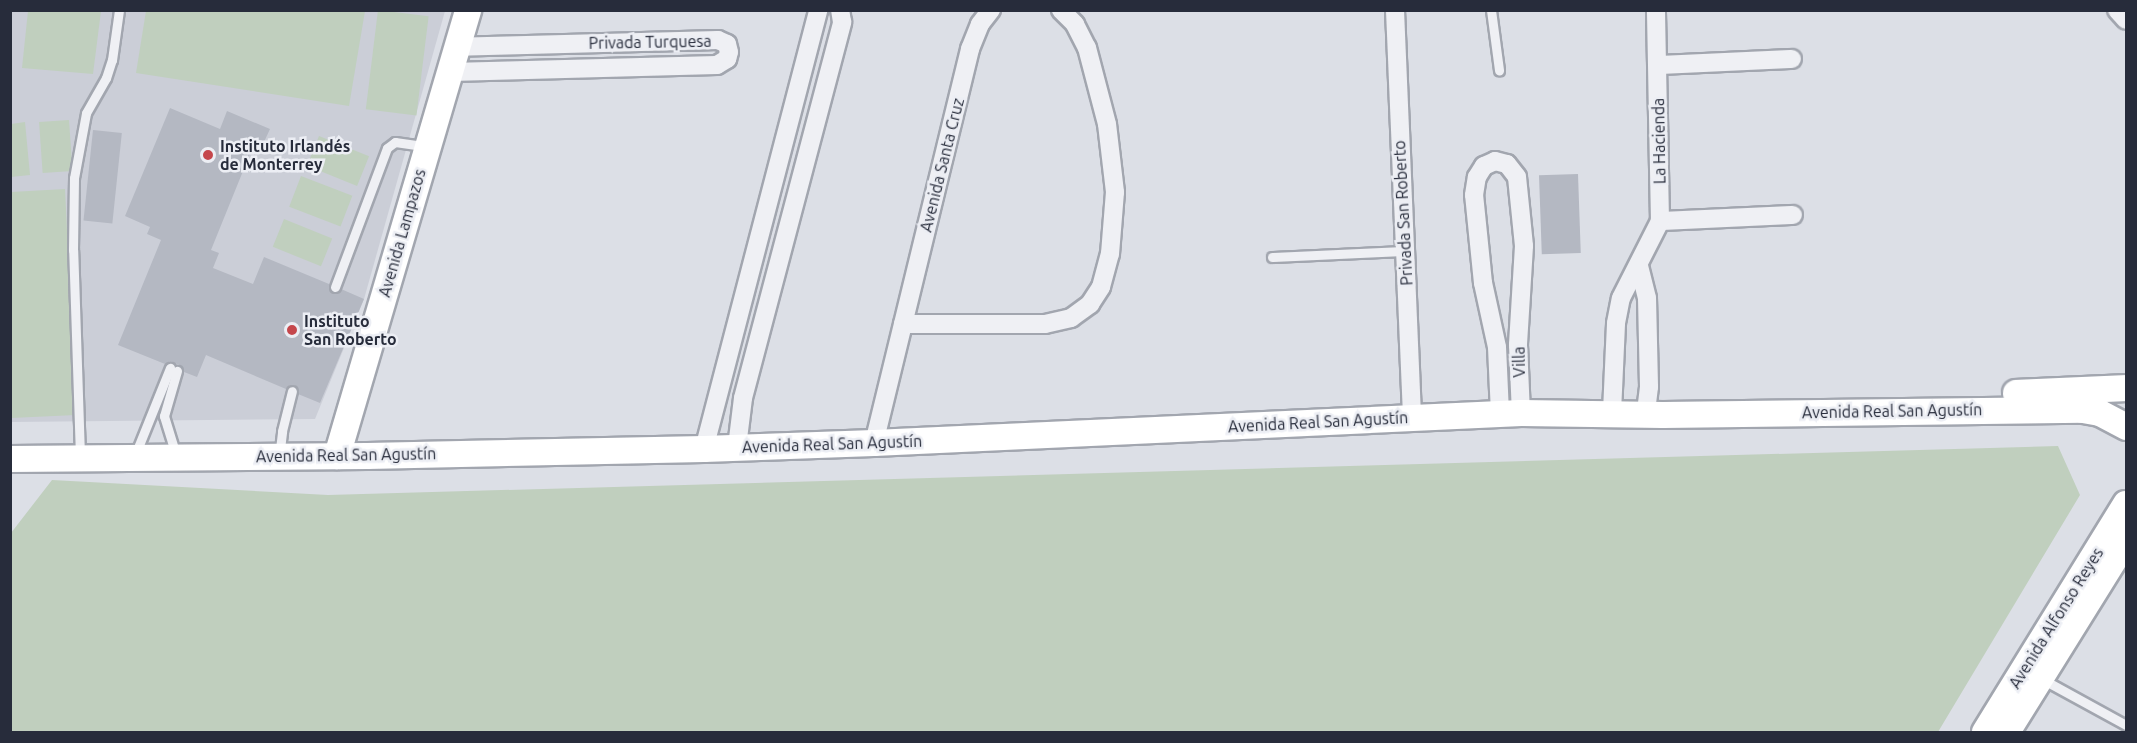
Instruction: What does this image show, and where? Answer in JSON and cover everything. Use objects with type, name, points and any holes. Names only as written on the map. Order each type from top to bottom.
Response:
[{"type":"main road","name":"Avenida Lampazos","points":[[337,456],[468,10]]},
{"type":"main road","name":"Avenida Real San Agustín","points":[[1650,413],[1663,410],[2127,388]]},
{"type":"main road","name":"Avenida Real San Agustín","points":[[10,459],[337,456],[874,443],[1511,413],[2040,409],[2084,410],[2100,413],[2127,427]]},
{"type":"main road","points":[[2100,413],[2118,432],[2127,448]]},
{"type":"main road","name":"Avenida Alfonso Reyes","points":[[1985,732],[2127,504]]},
{"type":"main road","name":"Avenida Alfonso Reyes","points":[[2007,732],[2123,552]]},
{"type":"street","points":[[704,448],[818,10]]},
{"type":"street","points":[[737,447],[743,398],[842,22],[840,10]]},
{"type":"street","name":"Avenida Santa Cruz","points":[[874,443],[970,49],[980,24],[991,10]]},
{"type":"street","points":[[903,324],[1045,324],[1071,318],[1090,304],[1101,287],[1110,254],[1115,192],[1107,124],[1087,48],[1075,24],[1061,10]]},
{"type":"street","name":"Privada San Roberto","points":[[1395,10],[1412,416]]},
{"type":"street","name":"La Hacienda","points":[[1612,412],[1616,323],[1621,298],[1660,221],[1656,10]]},
{"type":"street","points":[[2117,10],[2127,20]]},
{"type":"street","name":"Privada Turquesa","points":[[451,72],[717,65],[727,59],[729,52],[727,44],[718,40],[459,47]]},
{"type":"street","points":[[603,68],[604,43]]},
{"type":"street","points":[[1658,65],[1792,60]]},
{"type":"street","name":"Villa","points":[[1495,160],[1507,164],[1517,177],[1524,246],[1518,373],[1511,413],[1499,374],[1491,314],[1484,283],[1474,195],[1477,177],[1484,166],[1495,160]]},
{"type":"street","points":[[767,213],[789,218]]},
{"type":"street","points":[[1660,221],[1793,215]]},
{"type":"street","points":[[1639,266],[1647,298],[1650,413]]},
{"type":"street","points":[[1491,314],[1520,312]]},
{"type":"street","points":[[1499,374],[1518,373]]},
{"type":"lane","points":[[80,458],[73,250],[74,178],[86,113],[106,78],[112,60],[119,10]]},
{"type":"lane","points":[[1491,10],[1499,70]]},
{"type":"lane","points":[[334,286],[387,148],[395,142],[428,146]]},
{"type":"lane","points":[[1272,257],[1404,251]]},
{"type":"lane","points":[[133,458],[174,370],[164,416],[177,458]]},
{"type":"lane","points":[[279,456],[282,431],[292,392]]},
{"type":"lane","points":[[2040,678],[2127,725]]},
{"type":"shaded area","name":"Instituto Irlandés de Monterrey","points":[[10,11],[445,11],[364,299],[315,419],[11,422]]},
{"type":"green space","points":[[378,10],[429,16],[416,115],[366,109]]},
{"type":"green space","points":[[28,11],[101,11],[93,74],[22,68]]},
{"type":"green space","points":[[146,11],[365,11],[349,106],[136,73]]},
{"type":"green space","points":[[69,120],[73,171],[43,173],[39,122]]},
{"type":"green space","points":[[25,122],[30,175],[11,177],[11,124]]},
{"type":"green space","points":[[319,136],[369,156],[357,186],[307,166]]},
{"type":"green space","points":[[301,176],[352,196],[341,227],[289,207]]},
{"type":"green space","points":[[65,189],[76,415],[11,418],[11,192]]},
{"type":"green space","points":[[284,219],[332,238],[321,266],[273,247]]},
{"type":"green space","points":[[2058,446],[2080,495],[1938,732],[11,732],[11,533],[52,480],[328,495]]},
{"type":"building","points":[[170,108],[220,129],[227,111],[270,129],[264,142],[256,139],[211,250],[219,253],[213,268],[253,284],[264,257],[329,284],[332,293],[337,293],[341,289],[364,299],[320,403],[298,394],[298,389],[294,385],[286,389],[206,355],[197,377],[184,372],[181,366],[173,362],[165,364],[118,345],[161,240],[147,234],[150,227],[125,216]]},
{"type":"building","points":[[93,130],[122,133],[112,224],[83,221]]},
{"type":"building","points":[[1578,174],[1581,253],[1542,254],[1539,175]]},
{"type":"place","name":"Instituto Irlandés de Monterrey","points":[[208,155]]},
{"type":"place","name":"Instituto San Roberto","points":[[292,330]]}]
